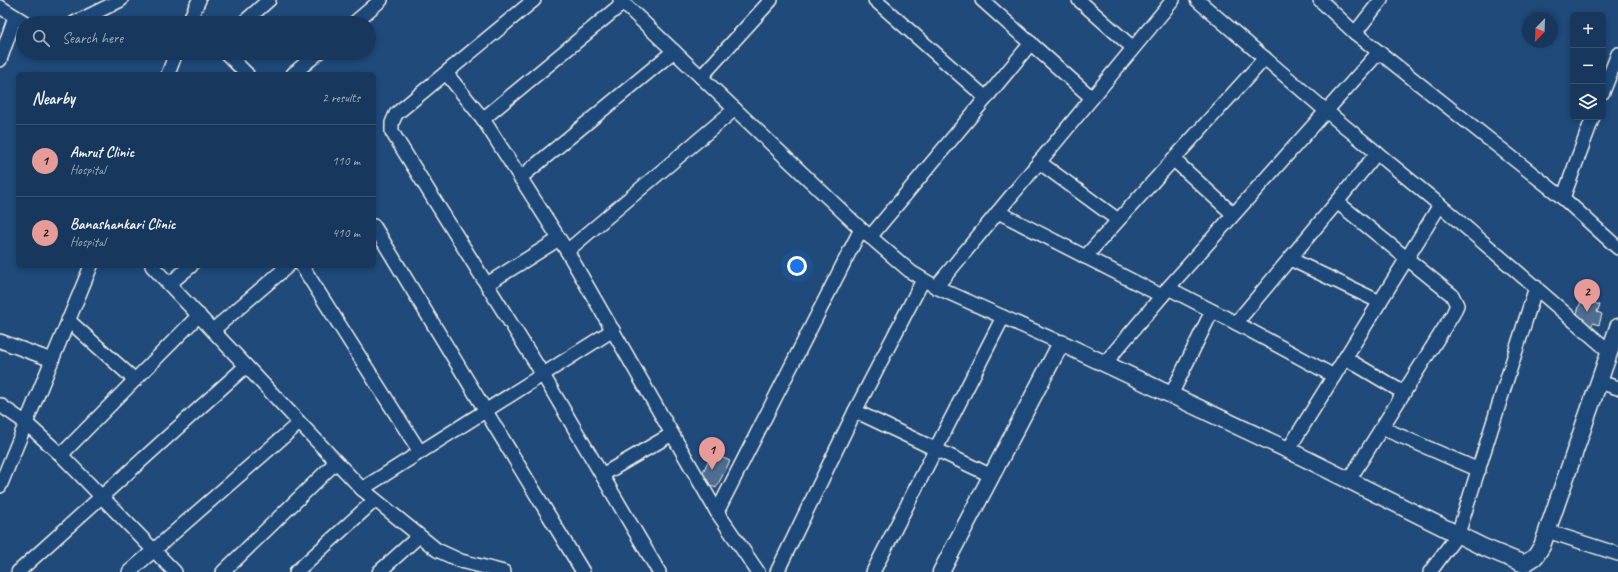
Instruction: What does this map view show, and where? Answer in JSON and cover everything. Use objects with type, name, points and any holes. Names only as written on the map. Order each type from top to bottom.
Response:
[{"type":"street","points":[[88,16],[121,0]]},
{"type":"street","points":[[194,16],[199,0]]},
{"type":"street","points":[[251,16],[269,0]]},
{"type":"street","points":[[362,16],[381,0]]},
{"type":"street","points":[[534,0],[396,114],[392,123],[392,132],[543,375],[659,572]]},
{"type":"street","points":[[701,77],[771,0]]},
{"type":"street","points":[[875,0],[986,98]]},
{"type":"street","points":[[982,0],[1092,98]]},
{"type":"street","points":[[1079,0],[1133,48]]},
{"type":"street","points":[[936,287],[1173,0]]},
{"type":"street","points":[[1197,0],[1325,110],[1536,287],[1610,352]]},
{"type":"street","points":[[1320,0],[1355,33],[1563,198],[1618,248]]},
{"type":"street","points":[[1355,33],[1381,0]]},
{"type":"street","points":[[483,119],[621,2],[865,233],[911,272],[923,280],[1061,342],[1288,450],[1483,546],[1521,568],[1535,558],[1542,546],[1618,327]]},
{"type":"street","points":[[0,7],[16,17]]},
{"type":"street","points":[[0,60],[16,30]]},
{"type":"street","points":[[717,512],[865,233],[986,98],[1031,43]]},
{"type":"street","points":[[520,178],[674,51]]},
{"type":"street","points":[[1105,363],[1233,214],[1325,110],[1379,52]]},
{"type":"street","points":[[1606,84],[1618,54]]},
{"type":"street","points":[[1085,257],[1264,58]]},
{"type":"street","points":[[169,72],[173,60]]},
{"type":"street","points":[[233,60],[245,72]]},
{"type":"street","points":[[295,72],[310,60]]},
{"type":"street","points":[[446,73],[483,119],[567,250],[717,512],[758,572]]},
{"type":"street","points":[[567,250],[735,109]]},
{"type":"street","points":[[1563,198],[1593,120]]},
{"type":"street","points":[[1236,323],[1377,154]]},
{"type":"street","points":[[1173,159],[1233,214]]},
{"type":"street","points":[[1039,162],[1118,220]]},
{"type":"street","points":[[1337,202],[1452,295],[1457,305],[1453,314],[1349,480]]},
{"type":"street","points":[[1288,450],[1440,206]]},
{"type":"street","points":[[998,212],[1085,257],[1212,311],[1334,376]]},
{"type":"street","points":[[376,229],[583,572]]},
{"type":"street","points":[[487,284],[559,239]]},
{"type":"street","points":[[1290,259],[1380,302]]},
{"type":"street","points":[[0,486],[90,268]]},
{"type":"street","points":[[154,268],[362,489],[437,550],[448,556],[485,570],[504,572]]},
{"type":"street","points":[[169,284],[189,268]]},
{"type":"street","points":[[213,330],[286,268]]},
{"type":"street","points":[[303,268],[420,452]]},
{"type":"street","points":[[777,572],[855,411],[923,280]]},
{"type":"street","points":[[1430,572],[1458,534],[1536,287]]},
{"type":"street","points":[[1171,395],[1212,311]]},
{"type":"street","points":[[61,455],[199,316]]},
{"type":"street","points":[[873,572],[1003,317]]},
{"type":"street","points":[[68,320],[135,380]]},
{"type":"street","points":[[362,489],[613,330]]},
{"type":"street","points":[[0,341],[52,360]]},
{"type":"street","points":[[941,572],[1061,342]]},
{"type":"street","points":[[1346,358],[1404,393]]},
{"type":"street","points":[[18,572],[246,366]]},
{"type":"street","points":[[1599,382],[1618,388]]},
{"type":"street","points":[[0,404],[26,423],[61,455],[175,572]]},
{"type":"street","points":[[855,411],[992,476]]},
{"type":"street","points":[[129,572],[299,422]]},
{"type":"street","points":[[1382,428],[1479,470]]},
{"type":"street","points":[[602,475],[672,434]]},
{"type":"street","points":[[223,572],[336,462]]},
{"type":"street","points":[[296,572],[375,500]]},
{"type":"street","points":[[1547,531],[1618,554]]},
{"type":"street","points":[[379,572],[419,536]]},
{"type":"building","points":[[1582,298],[1600,305],[1597,312],[1602,314],[1599,325],[1593,323],[1591,327],[1576,316]]},
{"type":"building","points":[[712,453],[730,461],[716,488],[699,480]]},
{"type":"place","name":"Banashankari Clinic","points":[[1587,312]]},
{"type":"place","name":"Amrut Clinic","points":[[712,470]]}]
